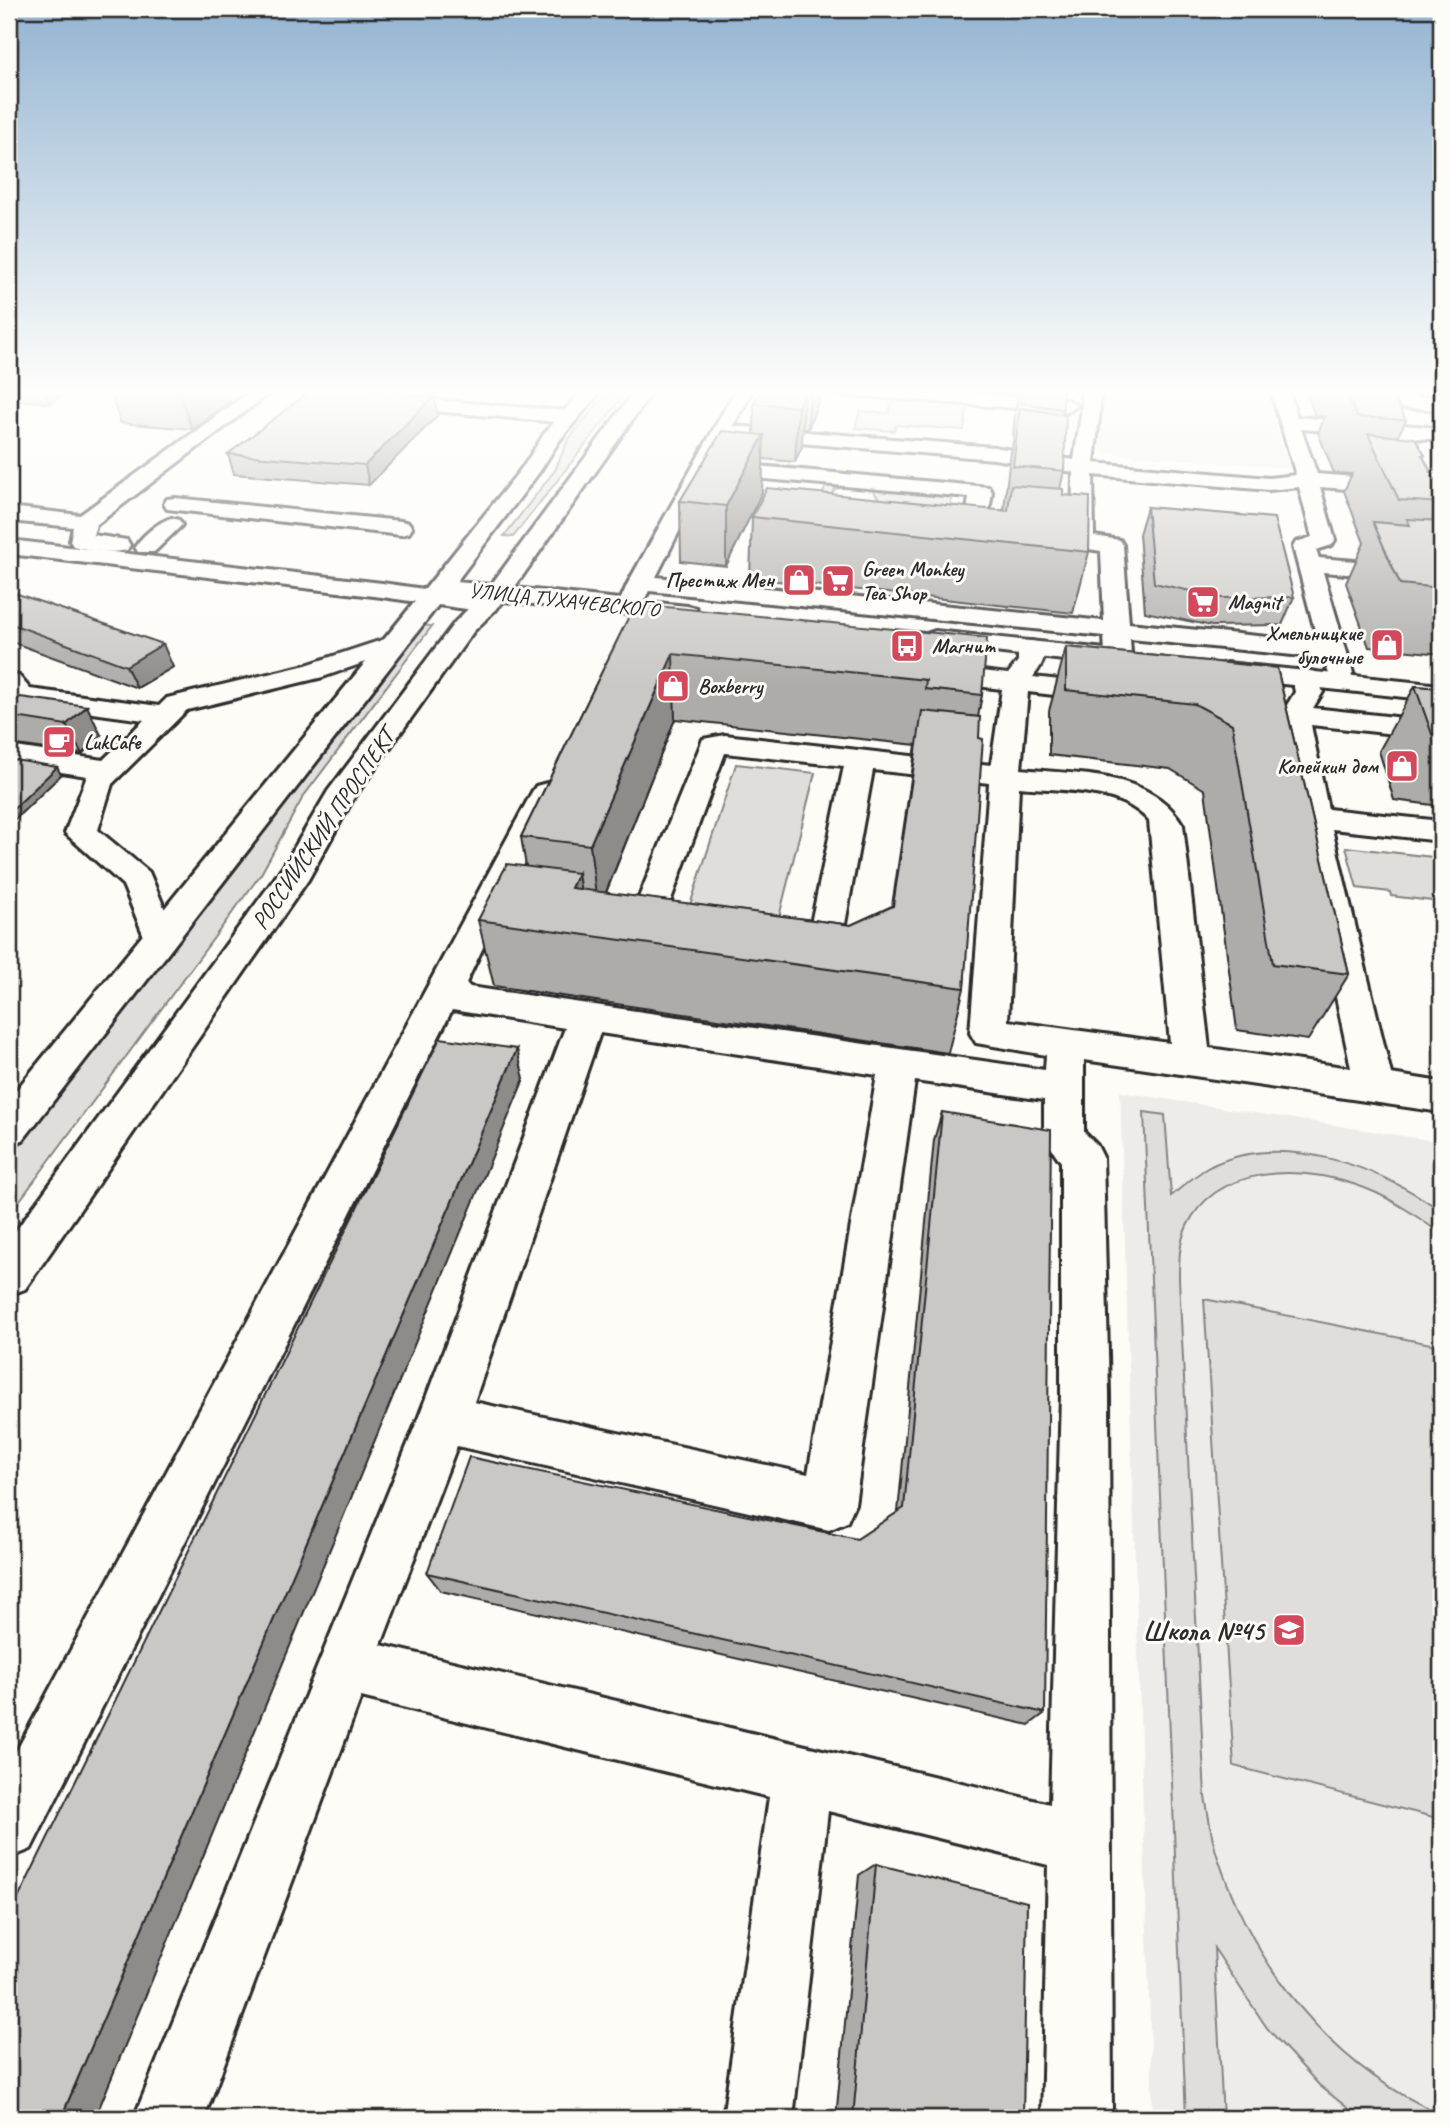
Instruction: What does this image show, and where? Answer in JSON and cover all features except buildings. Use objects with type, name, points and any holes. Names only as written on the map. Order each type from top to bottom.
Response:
[{"type":"main road","points":[[16,559],[77,539],[141,488]]},
{"type":"main road","name":"РОССИЙСКИЙ ПРОСПЕКТ","points":[[9,1128],[514,488]]},
{"type":"main road","name":"РОССИЙСКИЙ ПРОСПЕКТ","points":[[9,1275],[296,872],[339,798],[464,627],[492,599],[573,488]]},
{"type":"main road","points":[[629,607],[691,488]]},
{"type":"main road","points":[[800,498],[804,488]]},
{"type":"main road","points":[[938,488],[981,492],[967,540],[1029,537]]},
{"type":"main road","points":[[1083,488],[1083,542]]},
{"type":"main road","points":[[1310,488],[1324,540],[1304,547],[1343,682]]},
{"type":"main road","points":[[1410,488],[1432,490]]},
{"type":"main road","points":[[9,514],[77,539],[435,592]]},
{"type":"main road","points":[[146,547],[173,515],[401,528]]},
{"type":"main road","points":[[77,539],[399,571],[435,592]]},
{"type":"main road","points":[[1056,540],[1112,545],[1118,658]]},
{"type":"main road","points":[[1309,565],[1441,575]]},
{"type":"main road","points":[[640,583],[1332,651]]},
{"type":"main road","name":"УЛИЦА ТУХАЧЕВСКОГО","points":[[435,592],[492,599],[712,615]]},
{"type":"main road","points":[[906,636],[1145,661]]},
{"type":"main road","points":[[160,938],[137,880],[82,833],[98,780],[177,704],[314,671],[394,644]]},
{"type":"main road","points":[[1031,649],[1031,662],[1016,682],[1005,775],[989,1033],[1064,1065]]},
{"type":"main road","points":[[1198,667],[1441,692]]},
{"type":"main road","points":[[908,671],[1135,696]]},
{"type":"main road","points":[[1306,678],[1309,692],[1295,715],[1314,817],[1374,1087]]},
{"type":"main road","points":[[13,696],[166,715]]},
{"type":"main road","points":[[1202,704],[1441,730]]},
{"type":"main road","points":[[643,932],[713,745],[725,744],[1110,788],[1150,803],[1163,815],[1167,825],[1191,1060]]},
{"type":"main road","points":[[9,755],[109,770]]},
{"type":"main road","points":[[765,948],[792,951],[817,948],[825,935],[860,760]]},
{"type":"main road","points":[[9,1827],[559,768]]},
{"type":"main road","points":[[1314,817],[1441,831]]},
{"type":"main road","points":[[483,911],[563,922]]},
{"type":"main road","points":[[448,983],[451,992],[460,999],[898,1064],[1064,1065],[1191,1060],[1441,1097]]},
{"type":"main road","points":[[169,2118],[443,1419],[587,1018]]},
{"type":"main road","points":[[443,1419],[829,1504],[898,1064]]},
{"type":"main road","points":[[1064,1065],[1064,1137],[1082,1157],[1085,1394],[1077,2118]]},
{"type":"main road","points":[[345,1665],[1080,1842]]},
{"type":"main road","points":[[758,2118],[802,1775]]},
{"type":"shaded area","points":[[541,488],[551,488],[513,537],[504,536]]},
{"type":"shaded area","points":[[825,488],[839,488],[835,489],[830,497],[878,500],[872,490],[864,488],[953,494],[944,537],[811,525]]},
{"type":"shaded area","points":[[420,625],[432,626],[303,797],[261,874],[9,1215],[9,1159]]},
{"type":"shaded area","points":[[736,764],[815,773],[779,917],[690,905]]},
{"type":"shaded area","points":[[1346,847],[1441,858],[1441,902],[1391,896],[1390,892],[1357,888]]},
{"type":"shaded area","name":"Школа №45","points":[[1120,1092],[1441,1142],[1441,2118],[1153,2118]]},
{"type":"shaded area","points":[[1144,1112],[1165,1115],[1171,1196],[1209,1167],[1237,1156],[1267,1152],[1298,1153],[1330,1159],[1390,1180],[1441,1211],[1441,1234],[1388,1199],[1353,1184],[1308,1174],[1260,1175],[1238,1181],[1218,1191],[1200,1206],[1184,1232],[1179,1259],[1179,1279],[1205,1797],[1217,1855],[1252,1936],[1275,1974],[1302,2009],[1332,2041],[1365,2069],[1401,2094],[1441,2114],[1441,2118],[1360,2118],[1319,2085],[1267,2028],[1214,1948],[1223,2118],[1186,2118]]},
{"type":"shaded area","points":[[1204,1299],[1441,1346],[1441,1819],[1234,1766]]},
{"type":"place","name":"Престиж Мен","points":[[799,580]]},
{"type":"place","name":"Green Monkey Tea Shop","points":[[838,581]]},
{"type":"place","name":"Magnit","points":[[1203,602]]},
{"type":"place","name":"Хмельницкие булочные","points":[[1387,645]]},
{"type":"place","name":"Магнит","points":[[907,646]]},
{"type":"place","name":"Boxberry","points":[[673,686]]},
{"type":"place","name":"LukCafe","points":[[59,742]]},
{"type":"place","name":"Копейкин дом","points":[[1402,766]]},
{"type":"place","name":"Школа №45","points":[[1289,1630]]}]
